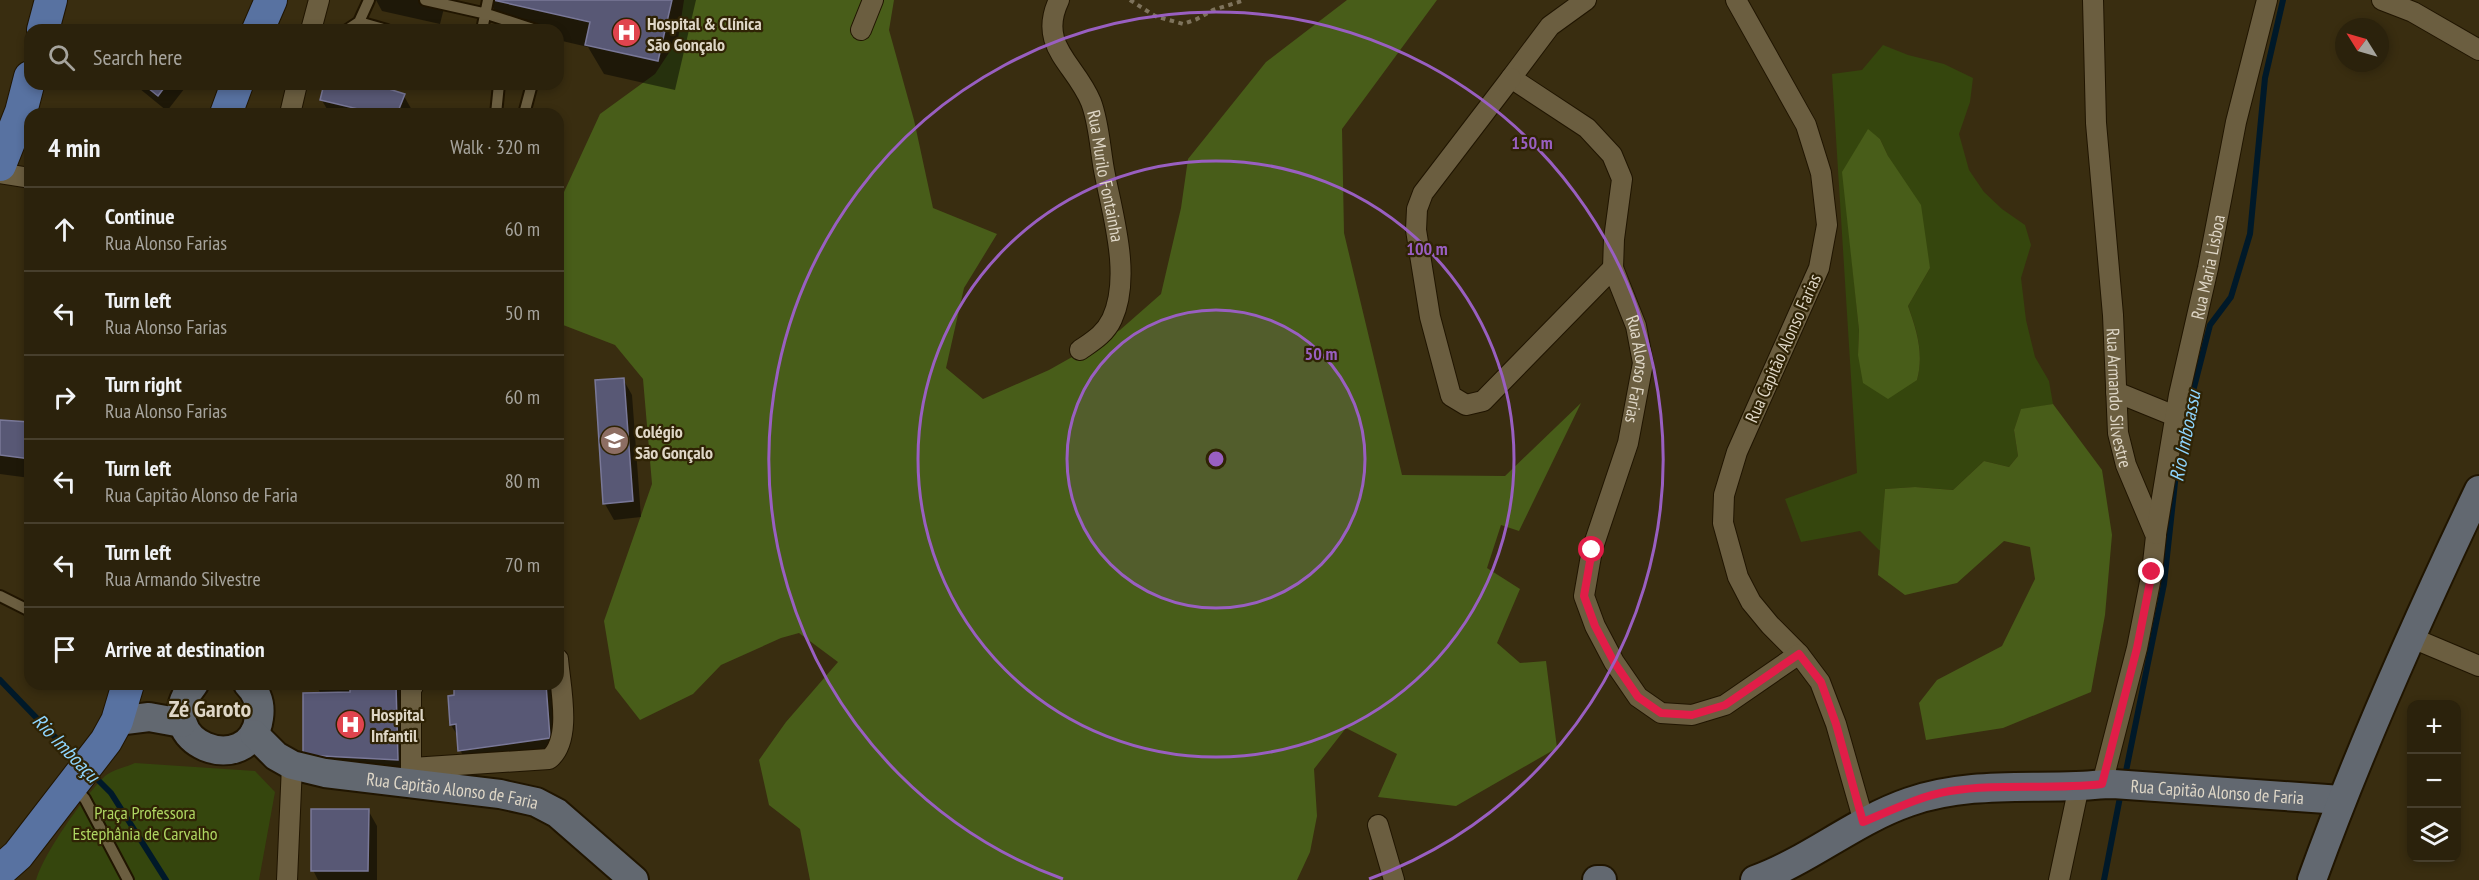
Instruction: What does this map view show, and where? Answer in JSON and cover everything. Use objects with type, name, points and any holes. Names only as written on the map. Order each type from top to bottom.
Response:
[{"type":"main road","points":[[45,24],[51,0]]},
{"type":"main road","points":[[260,24],[270,0]]},
{"type":"main road","points":[[0,165],[21,112],[27,90]]},
{"type":"main road","points":[[228,108],[235,90]]},
{"type":"main road","points":[[10,869],[72,783],[96,754],[117,721],[126,690]]},
{"type":"street","points":[[313,24],[319,0]]},
{"type":"street","points":[[861,30],[873,0]]},
{"type":"street","name":"Rua Murilo Fontainha","points":[[1059,0],[1051,18],[1052,37],[1061,56],[1080,81],[1091,103],[1119,245],[1119,288],[1113,316],[1104,333],[1080,350]]},
{"type":"street","points":[[1512,78],[1587,128],[1612,155],[1622,179],[1614,238],[1613,268],[1483,401],[1466,405],[1451,396],[1430,317],[1416,230],[1417,209],[1423,193],[1550,26],[1586,0]]},
{"type":"street","name":"Rua Capitão Alonso Farias","points":[[1736,0],[1806,125],[1821,173],[1827,225],[1819,268],[1737,452],[1724,495],[1723,523],[1738,577],[1751,602],[1799,654]]},
{"type":"street","name":"Rua Armando Silvestre","points":[[2093,0],[2096,123],[2113,315],[2118,433],[2126,465],[2156,536],[2152,572],[2137,648],[2098,785]]},
{"type":"street","name":"Rua Maria Lisboa","points":[[2156,536],[2175,416],[2208,268],[2236,122],[2267,0]]},
{"type":"street","points":[[2382,0],[2413,12],[2479,50]]},
{"type":"street","points":[[291,108],[296,90]]},
{"type":"street","points":[[0,173],[24,177]]},
{"type":"street","name":"Rua Alonso Farias","points":[[1613,268],[1636,326],[1643,363],[1628,443],[1592,550],[1584,596],[1595,626],[1614,662],[1638,697],[1661,713],[1692,715],[1725,705],[1799,654]]},
{"type":"street","points":[[2116,392],[2175,416]]},
{"type":"street","points":[[2312,880],[2341,800],[2410,637],[2479,490]]},
{"type":"street","points":[[2410,637],[2479,666]]},
{"type":"street","points":[[1799,654],[1821,682],[1836,724],[1863,822]]},
{"type":"street","points":[[189,690],[182,706],[182,723],[195,742],[207,749],[219,751],[233,750],[254,734],[260,710],[257,697],[252,690]]},
{"type":"street","points":[[411,690],[411,776],[549,759],[556,753],[564,731],[561,690]]},
{"type":"street","points":[[117,721],[149,717],[182,723]]},
{"type":"street","name":"Rua Capitão Alonso de Faria","points":[[254,734],[276,756],[292,765],[325,773],[411,776],[536,802],[557,813],[634,880]]},
{"type":"street","points":[[287,880],[292,765]]},
{"type":"street","points":[[2059,880],[2098,785]]},
{"type":"street","name":"Rua Capitão Alonso de Faria","points":[[1755,880],[1783,870],[1863,822],[1910,802],[1949,792],[1989,787],[2145,785],[2341,800]]},
{"type":"street","points":[[1378,825],[1394,880]]},
{"type":"lane","points":[[357,24],[360,22],[369,0]]},
{"type":"lane","points":[[425,0],[487,14],[505,24]]},
{"type":"lane","points":[[484,24],[488,0]]},
{"type":"lane","points":[[360,22],[367,24]]},
{"type":"lane","points":[[497,108],[498,90]]},
{"type":"lane","points":[[526,108],[530,90]]},
{"type":"lane","points":[[0,596],[24,608]]},
{"type":"lane","points":[[72,783],[85,799],[128,880]]},
{"type":"path","points":[[1130,0],[1155,16],[1183,24],[1197,20],[1213,9],[1245,0]]},
{"type":"green space","points":[[684,0],[894,0],[889,30],[914,120],[933,208],[997,234],[964,288],[946,368],[983,399],[1049,370],[1120,330],[1161,294],[1181,208],[1188,159],[1266,62],[1347,0],[1437,0],[1342,129],[1344,233],[1402,475],[1505,476],[1581,403],[1519,531],[1501,525],[1487,568],[1520,589],[1497,643],[1520,663],[1546,661],[1557,748],[1456,806],[1378,797],[1397,754],[1346,728],[1314,769],[1317,816],[1310,852],[1297,880],[810,880],[800,829],[769,805],[759,760],[786,722],[838,662],[799,633],[781,638],[721,665],[693,694],[640,720],[615,688],[604,621],[652,484],[643,379],[615,345],[564,325],[564,192],[600,114],[655,74],[678,39]]},
{"type":"green space","points":[[1883,45],[1908,55],[1944,64],[1973,78],[1970,102],[1959,134],[1969,170],[1984,192],[2002,209],[2025,225],[2031,245],[2021,278],[2026,320],[2035,357],[2049,381],[2053,404],[2021,410],[2014,430],[2018,456],[2009,467],[1984,461],[1953,490],[1915,487],[1885,489],[1881,552],[1860,531],[1801,542],[1785,499],[1857,473],[1832,74],[1862,70]],"holes":[[[1868,130],[1880,139],[1930,268],[1908,306],[1918,342],[1920,361],[1917,380],[1858,355],[1859,330],[1843,172]]]},
{"type":"green space","points":[[1868,129],[1880,139],[1888,156],[1921,205],[1930,268],[1908,306],[1918,343],[1920,361],[1917,380],[1888,399],[1863,383],[1858,355],[1859,330],[1842,172]]},
{"type":"green space","points":[[2053,404],[2102,470],[2112,535],[2105,615],[2091,692],[2003,728],[1926,740],[1919,703],[1937,680],[2002,646],[2035,579],[2030,547],[2004,541],[1957,583],[1905,595],[1878,575],[1885,489],[1915,487],[1953,490],[1984,461],[2009,467],[2018,456],[2014,430],[2021,409]]},
{"type":"green space","name":"Praça Professora Estephânia de Carvalho","points":[[135,763],[255,771],[275,792],[259,880],[36,880],[56,840],[96,786],[108,774]]},
{"type":"building","name":"Hospital & Clínica São Gonçalo","points":[[493,0],[672,0],[658,61],[585,45],[590,22]]},
{"type":"building","points":[[150,90],[162,90],[158,96]]},
{"type":"building","points":[[322,90],[392,90],[405,94],[399,108],[354,108],[320,100]]},
{"type":"building","name":"Colégio São Gonçalo","points":[[624,378],[633,501],[603,504],[595,380]]},
{"type":"building","points":[[0,420],[24,422],[24,458],[0,455]]},
{"type":"building","name":"Hospital Infantil","points":[[350,690],[396,690],[398,760],[303,755],[303,693],[350,692]]},
{"type":"building","points":[[454,690],[546,690],[550,738],[458,751],[456,724],[450,725],[448,696],[454,695]]},
{"type":"building","points":[[311,809],[369,809],[368,871],[311,871]]},
{"type":"waterway","name":"Rio Imboassu","points":[[2180,442],[2210,325],[2231,297],[2250,234],[2265,78],[2283,0]]},
{"type":"waterway","name":"Rio Imboassu","points":[[2125,776],[2164,584],[2177,464]]},
{"type":"waterway","name":"Rio Imboaçu","points":[[0,680],[79,762]]},
{"type":"waterway","name":"Rio Imboaçu","points":[[93,775],[111,793],[166,880]]},
{"type":"waterway","name":"Rio Imboassu","points":[[2104,880],[2121,792]]},
{"type":"place","name":"Hospital & Clínica São Gonçalo","points":[[626,33]]},
{"type":"place","name":"Colégio São Gonçalo","points":[[614,441]]},
{"type":"place","name":"Hospital Infantil","points":[[350,724]]},
{"type":"district","name":"Zé Garoto","points":[[210,708]]},
{"type":"route","points":[[1592,550],[1584,596],[1595,626],[1614,662],[1638,697],[1661,713],[1692,715],[1725,705],[1799,654],[1821,682],[1836,724],[1863,822],[1910,802],[1949,792],[1989,787],[2102,784],[2137,648],[2152,572]]}]
